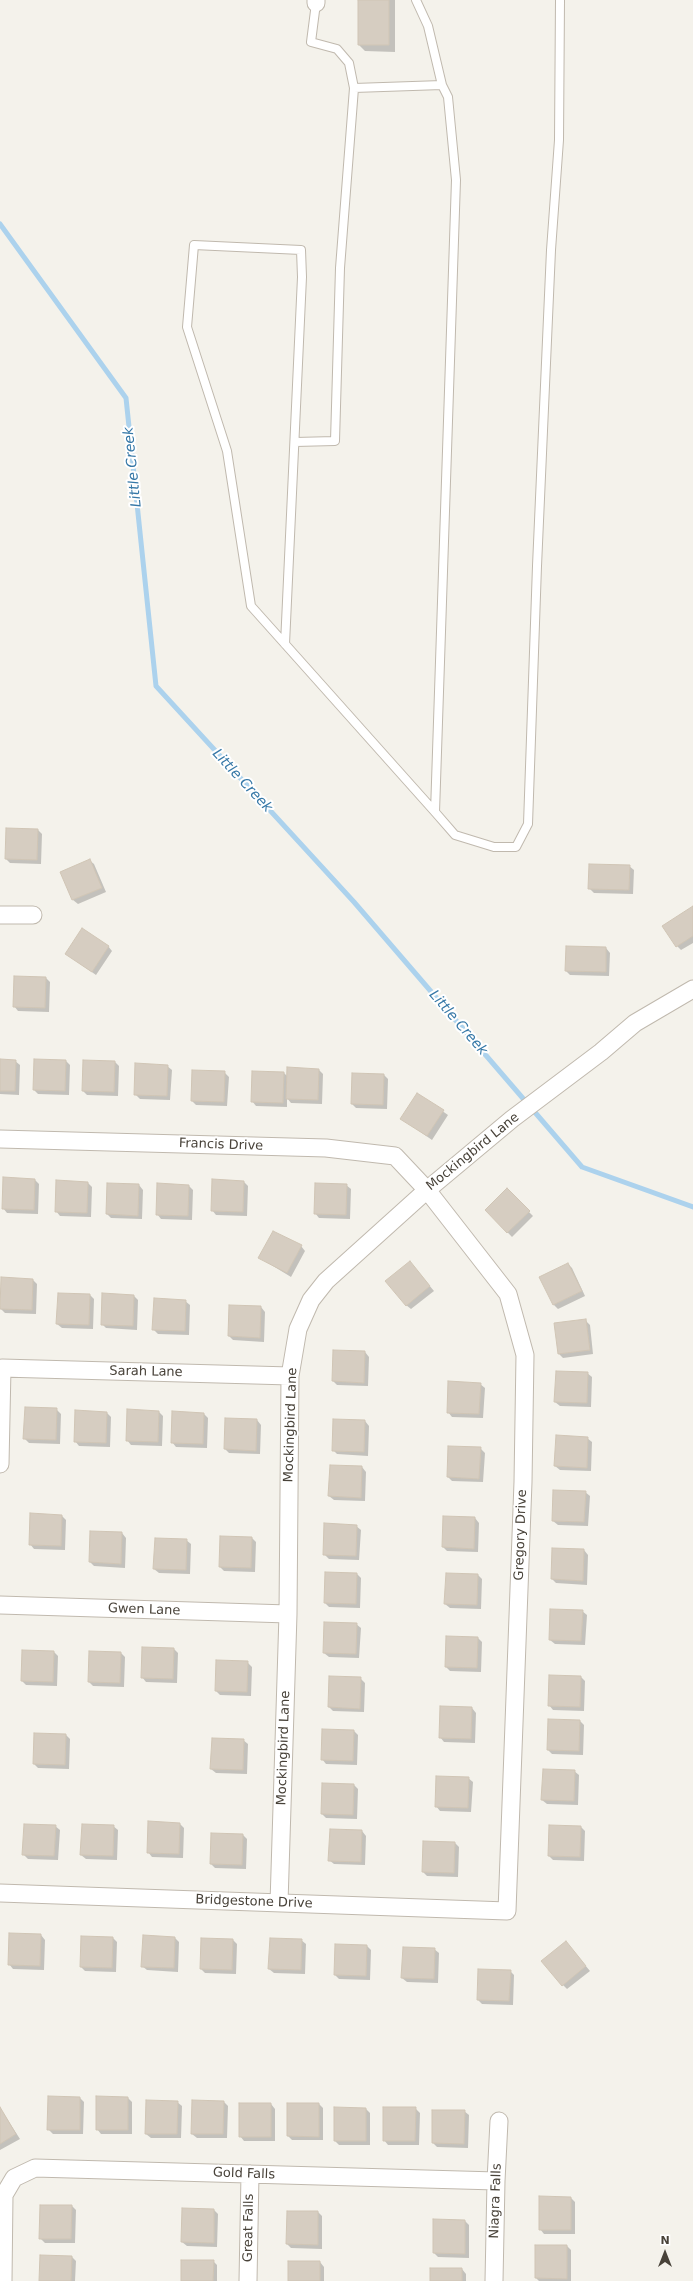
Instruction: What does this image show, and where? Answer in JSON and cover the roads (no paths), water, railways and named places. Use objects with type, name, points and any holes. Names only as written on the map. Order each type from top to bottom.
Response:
[{"type":"street","points":[[0,915],[33,915]]},
{"type":"street","name":"Mockingbird Lane","points":[[279,1903],[288,1614],[290,1376],[298,1329],[311,1300],[326,1281],[427,1190],[512,1119],[553,1089],[635,1022],[693,989]]},
{"type":"street","name":"Francis Drive","points":[[0,1139],[326,1148],[395,1156],[427,1190]]},
{"type":"street","name":"Gregory Drive","points":[[427,1190],[508,1294],[525,1355],[523,1482],[507,1911]]},
{"type":"street","name":"Sarah Lane","points":[[0,1464],[2,1368],[290,1376]]},
{"type":"street","name":"Gwen Lane","points":[[0,1605],[288,1614]]},
{"type":"street","name":"Bridgestone Drive","points":[[0,1892],[507,1911]]},
{"type":"street","name":"Niagra Falls","points":[[494,2281],[496,2181],[500,2121]]},
{"type":"street","name":"Gold Falls","points":[[3,2281],[4,2195],[14,2178],[34,2168],[496,2181]]},
{"type":"street","name":"Great Falls","points":[[248,2281],[250,2174]]},
{"type":"lane","points":[[416,0],[428,26],[442,85],[448,97],[456,180],[435,812]]},
{"type":"lane","points":[[285,644],[302,277],[301,250],[194,245],[187,327],[227,451],[251,606],[455,835],[494,847],[516,847],[528,824],[551,258],[559,140],[560,0]]},
{"type":"lane","points":[[294,442],[335,441],[340,268],[354,88],[349,63],[337,49],[311,42],[316,1]]},
{"type":"lane","points":[[354,88],[442,85]]},
{"type":"waterway","name":"Little Creek","points":[[0,224],[126,398],[156,686],[354,902],[582,1167],[693,1207]]}]
